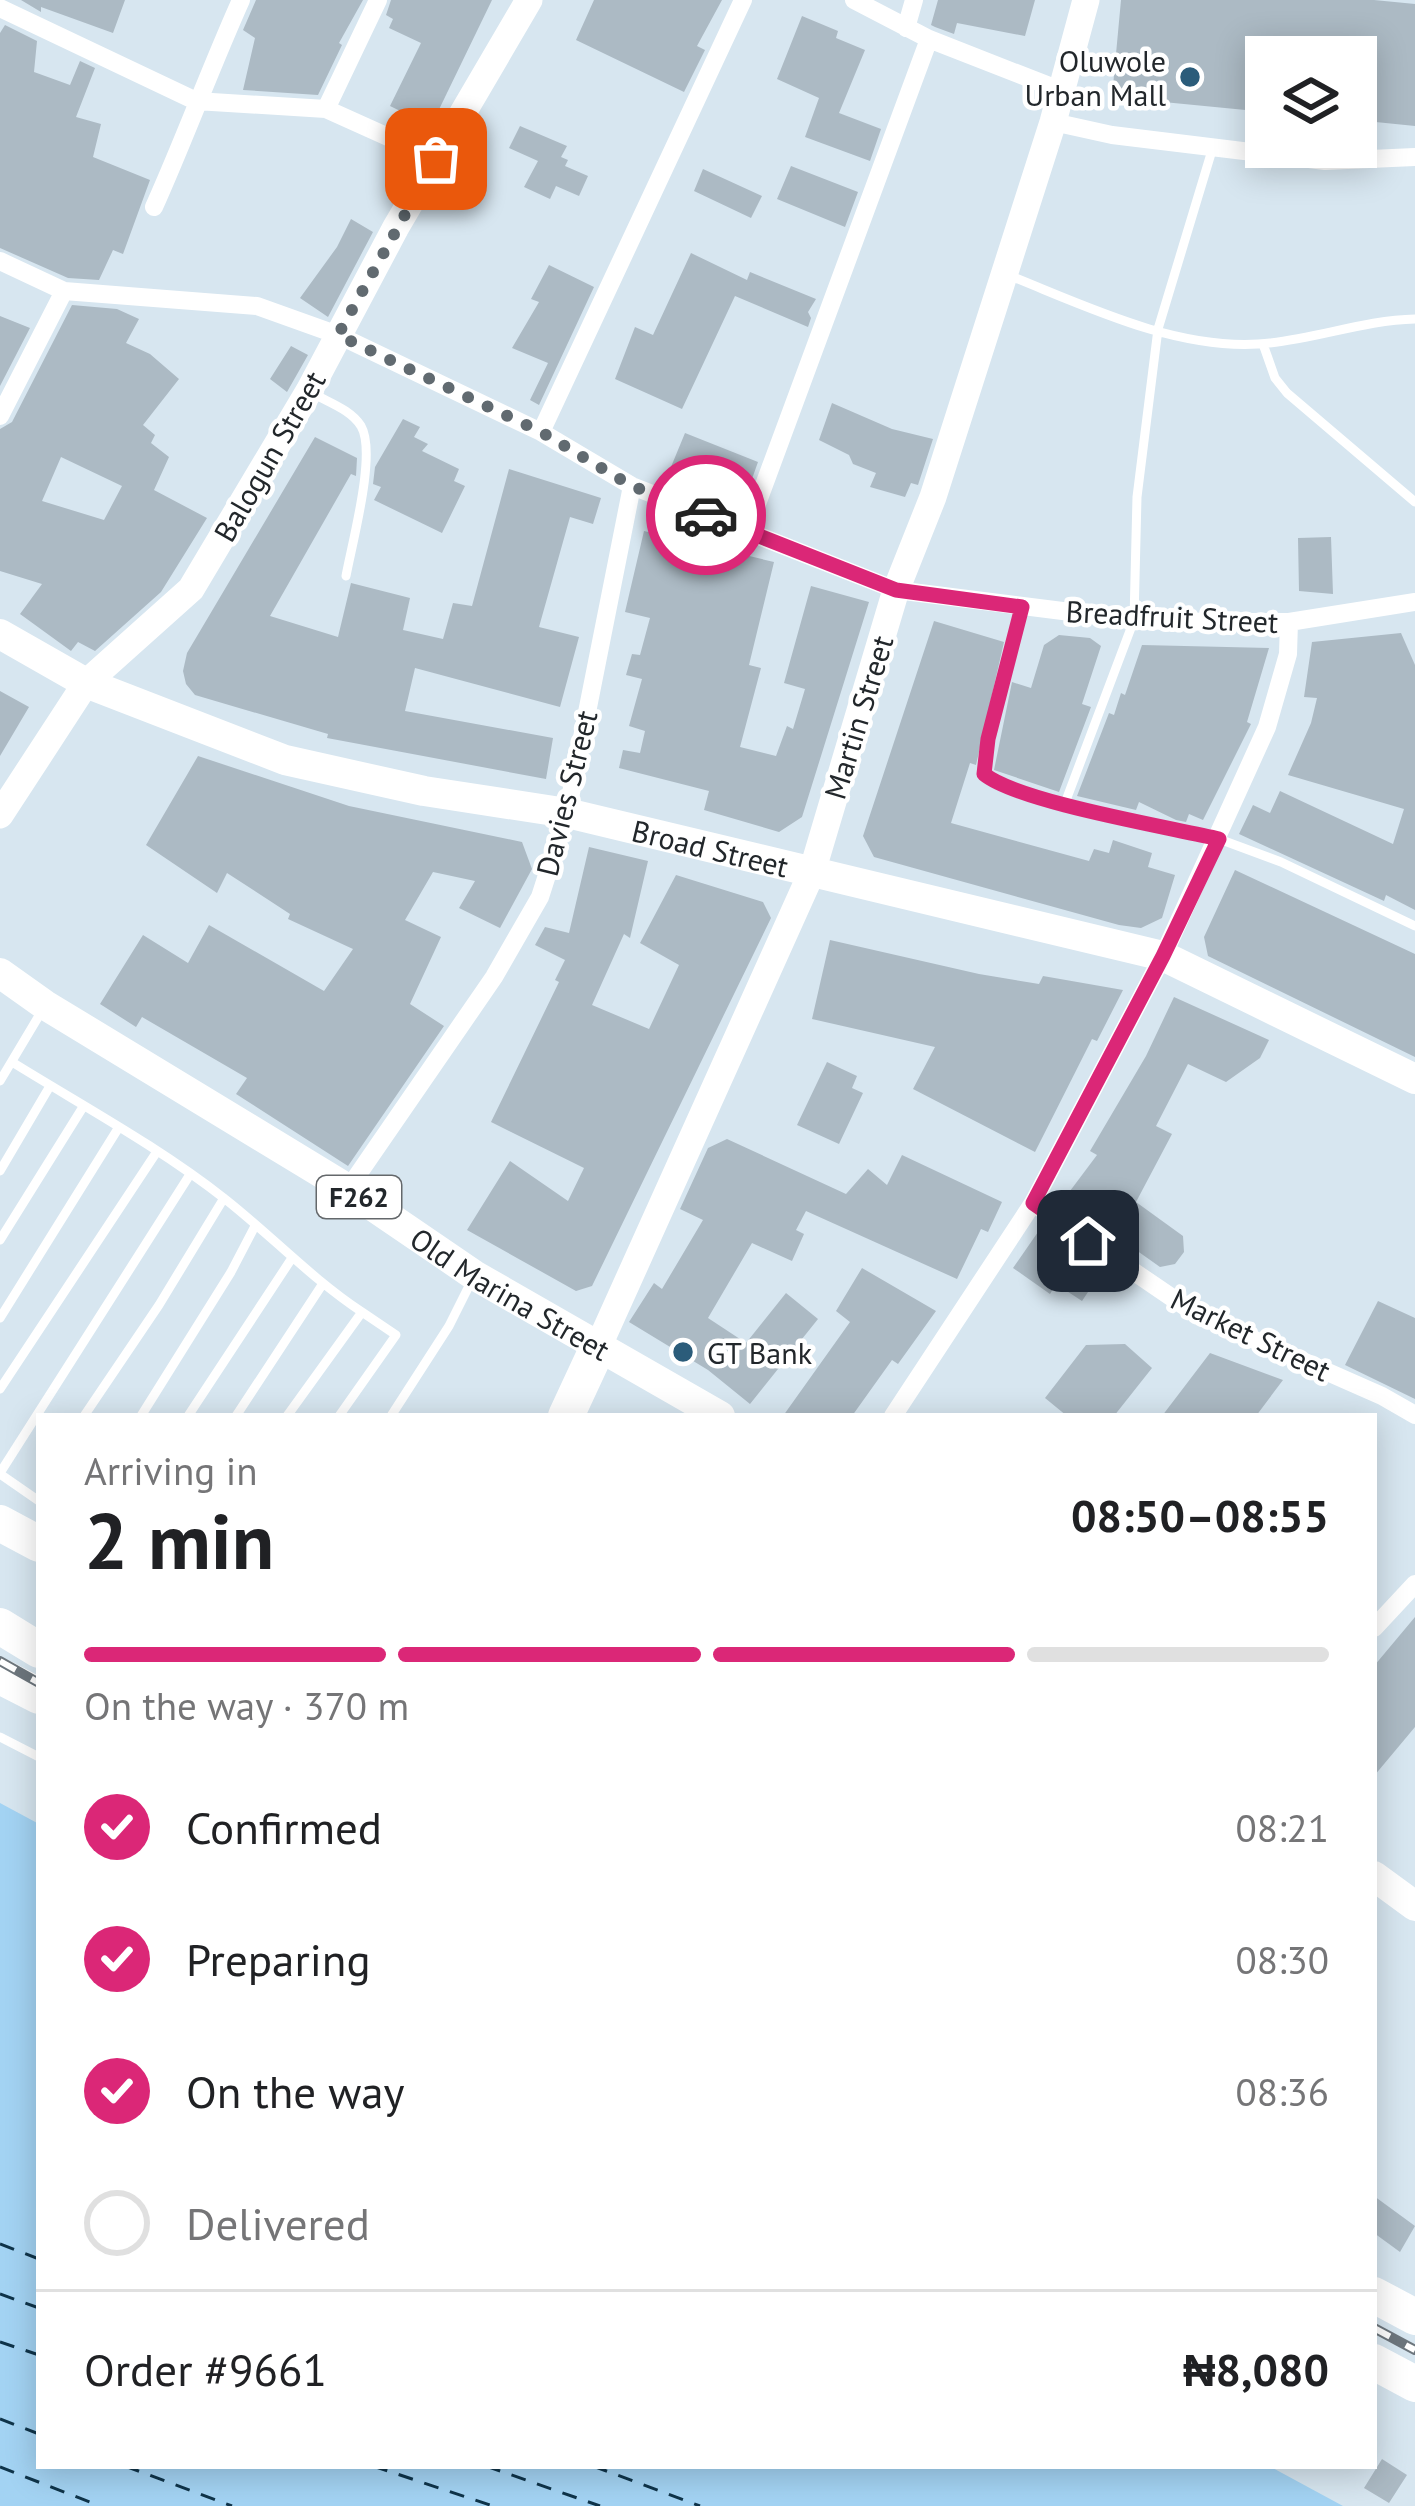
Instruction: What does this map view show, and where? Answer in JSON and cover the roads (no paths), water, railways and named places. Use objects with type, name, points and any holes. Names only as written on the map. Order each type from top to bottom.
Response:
[{"type":"highway","points":[[567,1413],[599,1345]]},
{"type":"highway","points":[[0,1523],[36,1542]]},
{"type":"highway","points":[[0,1548],[36,1566]]},
{"type":"highway","points":[[0,1626],[36,1648]]},
{"type":"highway","points":[[0,1676],[36,1694]]},
{"type":"highway","points":[[1377,2296],[1415,2318]]},
{"type":"highway","points":[[1377,2364],[1415,2384]]},
{"type":"main road","name":"Broad Street","points":[[0,634],[86,683],[286,760],[424,791],[567,813],[1163,956],[1415,1079]]},
{"type":"main road","name":"Old Marina Street","points":[[0,973],[45,1006],[348,1190],[474,1276],[599,1345],[689,1407]]},
{"type":"main road","points":[[1377,1878],[1415,1906]]},
{"type":"street","points":[[154,207],[242,0]]},
{"type":"street","points":[[326,110],[378,0]]},
{"type":"street","name":"Balogun Street","points":[[0,815],[86,683],[191,589],[310,391],[529,0]]},
{"type":"street","points":[[541,432],[743,0]]},
{"type":"street","points":[[854,0],[929,39],[1062,91]]},
{"type":"street","points":[[907,28],[914,0]]},
{"type":"street","name":"Martin Street","points":[[599,1345],[812,872],[896,590],[933,497],[1053,122],[1087,0]]},
{"type":"street","points":[[0,8],[196,100],[326,110],[436,159]]},
{"type":"street","points":[[747,531],[929,39]]},
{"type":"street","points":[[1053,122],[1112,135],[1325,161],[1415,157]]},
{"type":"street","points":[[0,261],[64,291],[0,416]]},
{"type":"street","name":"Breadfruit Street","points":[[64,291],[257,306],[338,335],[541,432],[632,486],[896,590],[1134,620],[1289,622],[1415,602]]},
{"type":"street","name":"Davies Street","points":[[348,1190],[494,977],[540,897],[567,813],[632,486]]},
{"type":"street","points":[[895,1413],[1033,1203],[1163,956],[1268,727],[1288,653],[1289,622]]},
{"type":"street","name":"Market Street","points":[[1033,1203],[1196,1314],[1415,1415]]},
{"type":"street","points":[[1377,1625],[1415,1584]]},
{"type":"lane","points":[[1065,803],[1134,620],[1137,496],[1158,328],[1213,147]]},
{"type":"lane","points":[[1003,273],[1123,320],[1222,345],[1263,344],[1415,319]]},
{"type":"lane","points":[[1263,344],[1275,378],[1287,393],[1415,502]]},
{"type":"lane","points":[[310,391],[352,415],[364,430],[364,469],[346,576]]},
{"type":"lane","points":[[1022,607],[988,739],[984,774],[1002,786],[1219,839],[1281,862],[1415,926]]},
{"type":"lane","points":[[0,1082],[45,1006]]},
{"type":"lane","points":[[12,1062],[119,1126],[224,1198],[322,1286],[396,1335],[341,1413]]},
{"type":"lane","points":[[0,1172],[50,1086]]},
{"type":"lane","points":[[0,1240],[83,1107]]},
{"type":"lane","points":[[0,1318],[119,1126]]},
{"type":"lane","points":[[0,1390],[156,1153]]},
{"type":"lane","points":[[39,1413],[189,1176]]},
{"type":"lane","points":[[86,1413],[160,1305],[224,1198]]},
{"type":"lane","points":[[143,1413],[255,1226]]},
{"type":"lane","points":[[190,1413],[292,1258]]},
{"type":"lane","points":[[393,1413],[474,1276]]},
{"type":"lane","points":[[238,1413],[322,1286]]},
{"type":"lane","points":[[289,1413],[362,1312]]},
{"type":"lane","points":[[36,1417],[0,1474],[36,1495]]},
{"type":"lane","points":[[0,1737],[36,1755]]},
{"type":"water","points":[[0,1803],[36,1822],[36,2469],[1275,2469],[1343,2506],[0,2506]]},
{"type":"railway","points":[[0,1661],[36,1681]]},
{"type":"railway","points":[[1377,2330],[1415,2350]]},
{"type":"place","name":"Oluwole Urban Mall","points":[[1190,77]]},
{"type":"place","name":"GT Bank","points":[[683,1352]]}]
